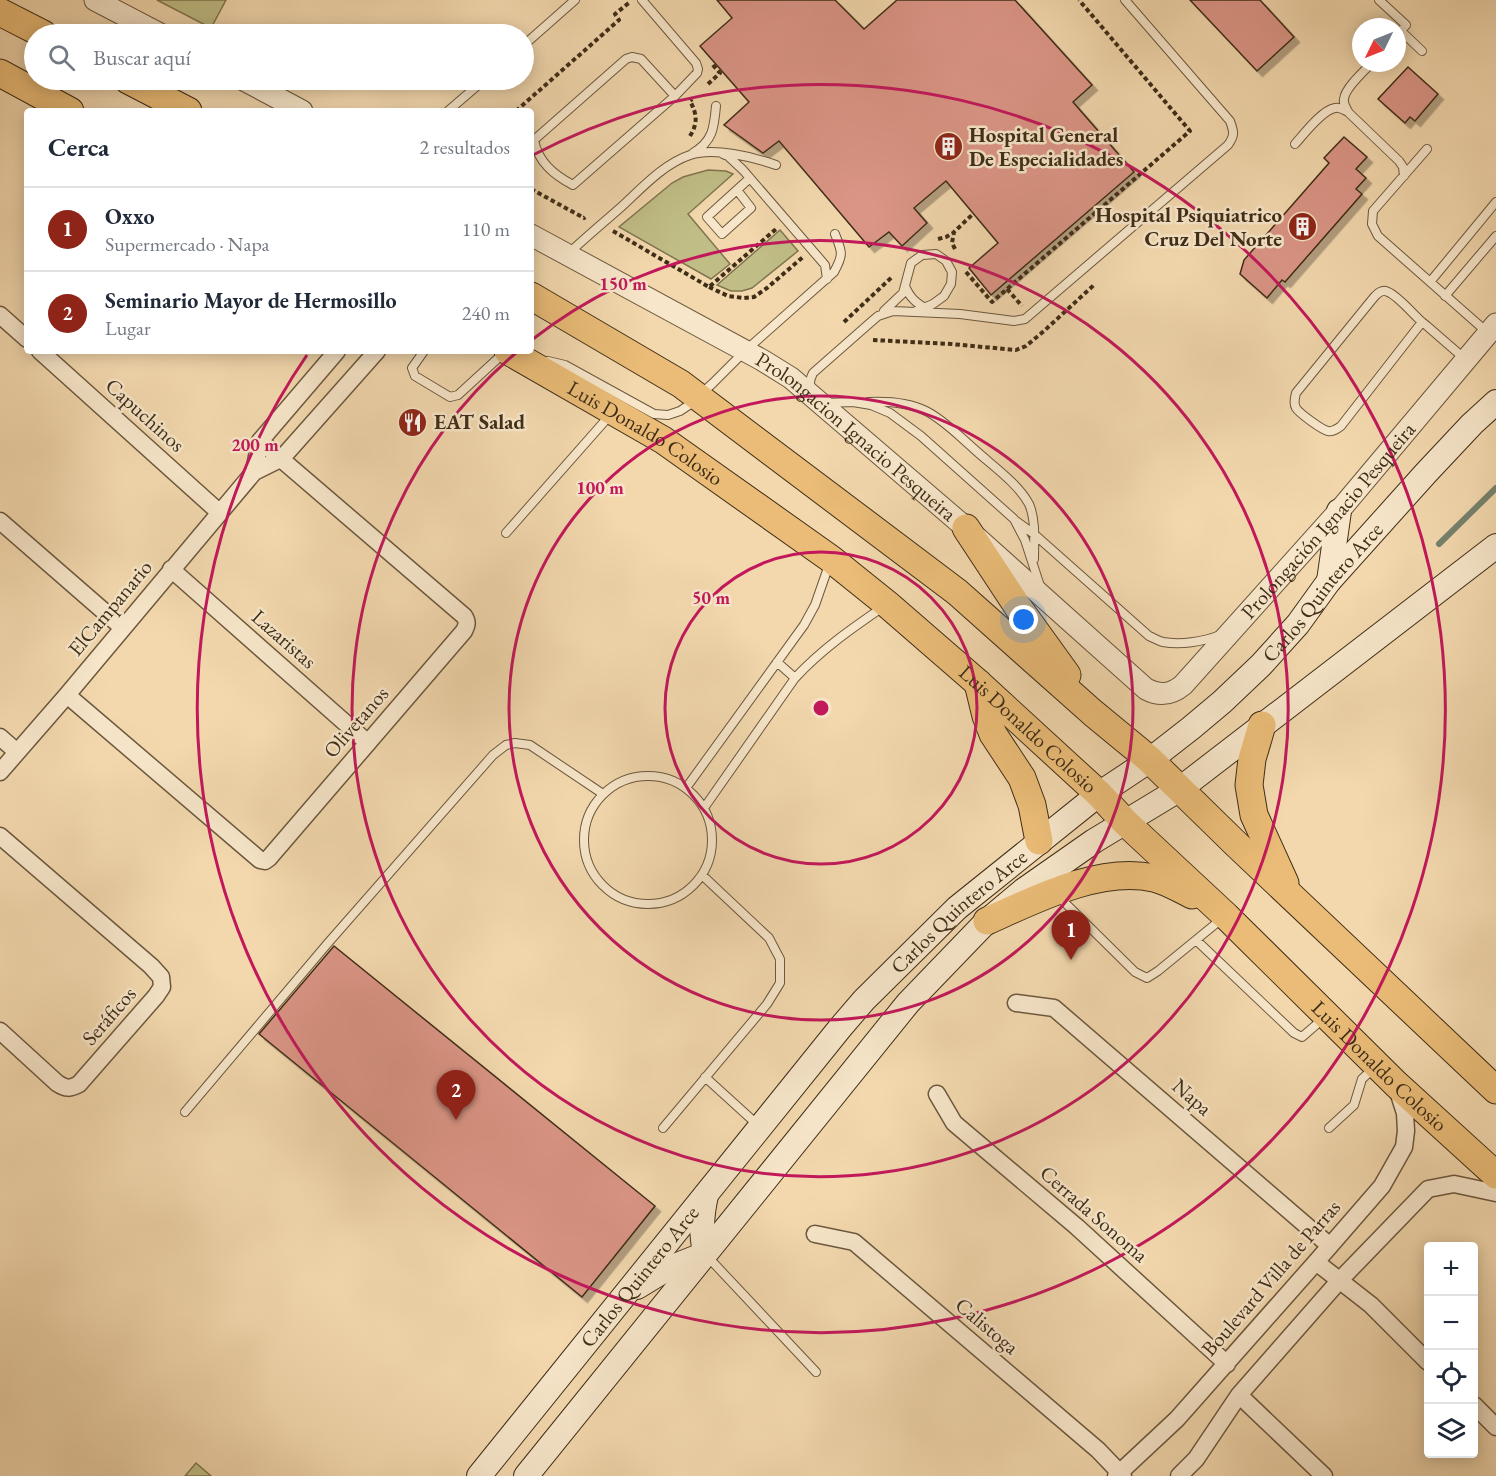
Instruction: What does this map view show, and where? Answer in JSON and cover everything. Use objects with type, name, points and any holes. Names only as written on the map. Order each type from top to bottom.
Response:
[{"type":"main road","points":[[0,12],[24,24]]},
{"type":"main road","points":[[0,73],[24,86]]},
{"type":"main road","points":[[31,90],[64,108]]},
{"type":"main road","points":[[147,90],[182,108]]},
{"type":"main road","points":[[534,298],[681,384],[957,592],[1093,713],[1150,760],[1496,1090]]},
{"type":"main road","name":"Luis Donaldo Colosio","points":[[514,354],[663,440],[831,559],[887,604],[978,682],[1099,794],[1125,822],[1223,914],[1396,1084],[1496,1175]]},
{"type":"main road","name":"Carlos Quintero Arce","points":[[479,1476],[864,1000],[957,908],[1099,794],[1150,760],[1222,702],[1261,665],[1298,624],[1329,581],[1426,473],[1496,402]]},
{"type":"main road","points":[[1329,581],[1339,511]]},
{"type":"main road","points":[[966,528],[1018,607],[1093,713]]},
{"type":"main road","name":"Carlos Quintero Arce","points":[[526,1476],[908,1003],[987,921],[1024,890],[1094,841],[1180,789],[1496,546]]},
{"type":"main road","points":[[978,682],[993,734],[1022,778],[1032,805],[1039,841]]},
{"type":"main road","points":[[1262,725],[1252,759],[1249,785],[1254,815],[1290,895]]},
{"type":"main road","points":[[987,921],[1055,892],[1099,878],[1127,875],[1155,878],[1174,886],[1223,914]]},
{"type":"main road","points":[[623,1296],[665,1270],[705,1254],[702,1214],[707,1192]]},
{"type":"street","points":[[95,0],[141,24]]},
{"type":"street","points":[[263,90],[296,108]]},
{"type":"street","name":"Prolongacion Ignacio Pesqueira","points":[[534,237],[791,378],[966,528],[1146,689]]},
{"type":"street","points":[[0,315],[24,336]]},
{"type":"street","name":"Prolongación Ignacio Pesqueira","points":[[1146,689],[1168,694],[1183,685],[1339,511],[1492,329]]},
{"type":"street","name":"Capuchinos","points":[[43,354],[220,513]]},
{"type":"street","name":"ElCampanario","points":[[254,472],[260,441],[334,354]]},
{"type":"street","name":"ElCampanario","points":[[0,772],[254,472],[282,458],[374,354]]},
{"type":"street","name":"Olivetanos","points":[[67,695],[260,860],[265,861],[464,631],[467,621],[464,616],[260,441]]},
{"type":"street","points":[[0,521],[123,628]]},
{"type":"street","name":"Lazaristas","points":[[171,569],[368,743]]},
{"type":"street","points":[[0,737],[17,752]]},
{"type":"street","name":"Seráficos","points":[[0,836],[151,966],[160,977],[162,987],[79,1084],[71,1089],[64,1088],[57,1083],[0,1031]]},
{"type":"street","name":"Napa","points":[[1016,1003],[1054,1008],[1330,1246]]},
{"type":"street","name":"Boulevard Villa de Parras","points":[[1120,1475],[1177,1419],[1227,1364],[1382,1186],[1404,1147],[1405,1113],[1396,1084]]},
{"type":"street","name":"Cerrada Sonoma","points":[[937,1094],[954,1123],[1077,1227],[1227,1364]]},
{"type":"street","points":[[1179,1476],[1196,1458],[1239,1395],[1339,1281],[1428,1189],[1454,1184],[1496,1193]]},
{"type":"street","name":"Calistoga","points":[[815,1234],[854,1242],[1098,1450],[1120,1475]]},
{"type":"street","points":[[1316,1262],[1371,1305],[1424,1358]]},
{"type":"street","points":[[1239,1395],[1324,1476]]},
{"type":"street","points":[[1478,1410],[1496,1427]]},
{"type":"lane","points":[[534,36],[575,0]]},
{"type":"lane","points":[[642,0],[696,63],[697,73],[675,96],[573,185],[553,173],[535,149],[534,140],[626,59],[632,57],[641,59],[675,96]]},
{"type":"lane","points":[[878,316],[893,311],[960,314],[1014,321],[1025,319],[1228,145],[1233,138],[1230,121],[1125,0]]},
{"type":"lane","points":[[1379,0],[1398,18]]},
{"type":"lane","points":[[1406,38],[1422,51]]},
{"type":"lane","points":[[1295,144],[1364,72]]},
{"type":"lane","points":[[451,108],[472,90]]},
{"type":"lane","points":[[1347,91],[1344,106],[1348,113]]},
{"type":"lane","points":[[567,254],[658,174],[701,149],[708,141],[715,121],[716,105]]},
{"type":"lane","points":[[1323,114],[1336,108],[1348,113],[1399,161],[1403,167],[1404,176]]},
{"type":"lane","points":[[1427,149],[1373,211],[1372,224],[1378,236],[1445,296],[1492,329]]},
{"type":"lane","points":[[690,155],[720,153],[756,158],[776,165]]},
{"type":"lane","points":[[720,153],[735,162],[825,265],[826,279]]},
{"type":"lane","points":[[736,190],[751,208],[722,234],[707,217],[736,190],[750,178]]},
{"type":"lane","points":[[1430,282],[1496,202]]},
{"type":"lane","points":[[518,354],[565,365],[654,414],[668,415],[680,411],[834,272],[842,259],[841,248],[835,234]]},
{"type":"lane","points":[[1445,296],[1496,236]]},
{"type":"lane","points":[[913,312],[933,304],[944,296],[951,284],[952,272],[946,261],[936,254],[922,255],[911,263],[903,293],[813,374],[810,387],[821,403],[895,401],[928,411],[944,422],[1010,481],[1029,504],[1034,534],[1034,568]]},
{"type":"lane","points":[[905,286],[909,296],[915,302],[935,313]]},
{"type":"lane","points":[[1422,322],[1341,426],[1328,431],[1296,408],[1294,401],[1296,393],[1380,291],[1387,291],[1466,359]]},
{"type":"lane","points":[[422,354],[412,368],[415,376],[450,397],[458,395],[508,354]]},
{"type":"lane","points":[[853,402],[871,405],[890,413],[921,435],[1149,636],[1162,642],[1179,643],[1214,637],[1231,630]]},
{"type":"lane","points":[[506,533],[614,411]]},
{"type":"lane","points":[[1014,519],[1025,540],[1044,598]]},
{"type":"lane","points":[[686,788],[804,625],[815,605],[831,559]]},
{"type":"lane","points":[[704,808],[795,678],[838,638],[887,604]]},
{"type":"lane","points":[[777,662],[795,678]]},
{"type":"lane","points":[[185,1112],[328,943],[493,755],[515,743],[530,745],[603,794]]},
{"type":"lane","points":[[652,776],[670,779],[686,788],[704,808],[712,831],[711,854],[702,875],[689,890],[672,900],[653,904],[633,903],[615,896],[600,883],[589,866],[584,847],[585,828],[591,809],[603,794],[618,783],[634,777],[652,776]]},
{"type":"lane","points":[[663,1128],[767,1004],[780,982],[780,959],[769,938],[702,875]]},
{"type":"lane","points":[[1055,892],[1135,972],[1148,978],[1196,940],[1223,914]]},
{"type":"lane","points":[[1196,940],[1294,1034],[1302,1037],[1327,1016]]},
{"type":"lane","points":[[1329,1128],[1354,1105],[1362,1079],[1377,1065]]},
{"type":"lane","points":[[705,1077],[760,1127]]},
{"type":"lane","points":[[705,1254],[816,1372]]},
{"type":"path","points":[[519,108],[620,20],[615,14],[632,0]]},
{"type":"path","points":[[963,269],[992,302],[1190,131],[1079,0]]},
{"type":"path","points":[[704,88],[718,75]]},
{"type":"path","points":[[689,138],[697,120],[690,101],[697,94]]},
{"type":"path","points":[[534,191],[584,218],[592,212]]},
{"type":"path","points":[[957,257],[952,243],[954,232],[973,214]]},
{"type":"path","points":[[709,287],[781,224]]},
{"type":"path","points":[[610,229],[709,287],[729,296],[744,298],[754,297],[767,288],[807,254]]},
{"type":"shaded area","points":[[157,0],[226,0],[213,24],[203,24]]},
{"type":"shaded area","points":[[708,170],[726,171],[733,174],[688,214],[730,264],[711,279],[619,227],[672,183],[683,177]]},
{"type":"shaded area","points":[[780,230],[798,251],[752,288],[731,291],[717,285]]},
{"type":"shaded area","points":[[196,1463],[211,1476],[185,1476]]},
{"type":"building","name":"Hospital General De Especialidades","points":[[717,0],[835,0],[864,29],[897,0],[1015,0],[1092,85],[1073,102],[1134,172],[991,295],[969,268],[998,243],[946,181],[914,208],[927,223],[902,246],[889,232],[869,247],[779,141],[763,153],[724,125],[749,102],[700,46],[732,18]]},
{"type":"building","points":[[1190,0],[1260,0],[1294,37],[1257,71]]},
{"type":"building","points":[[1408,67],[1438,94],[1415,121],[1410,117],[1405,123],[1378,99],[1403,72],[1406,72]]},
{"type":"building","name":"Hospital Psiquiatrico Cruz Del Norte","points":[[1344,137],[1367,157],[1356,169],[1366,178],[1356,189],[1362,194],[1285,282],[1282,280],[1267,298],[1240,274],[1244,260],[1329,163],[1324,158]]},
{"type":"building","points":[[334,946],[655,1206],[582,1297],[259,1034]]},
{"type":"waterway","points":[[1439,544],[1496,488]]},
{"type":"place","name":"Hospital General De Especialidades","points":[[948,147]]},
{"type":"place","name":"Hospital Psiquiatrico Cruz Del Norte","points":[[1303,227]]},
{"type":"place","name":"EAT Salad","points":[[413,422]]},
{"type":"place","name":"Oxxo","points":[[1071,960]]},
{"type":"place","name":"Seminario Mayor de Hermosillo","points":[[456,1120]]}]
